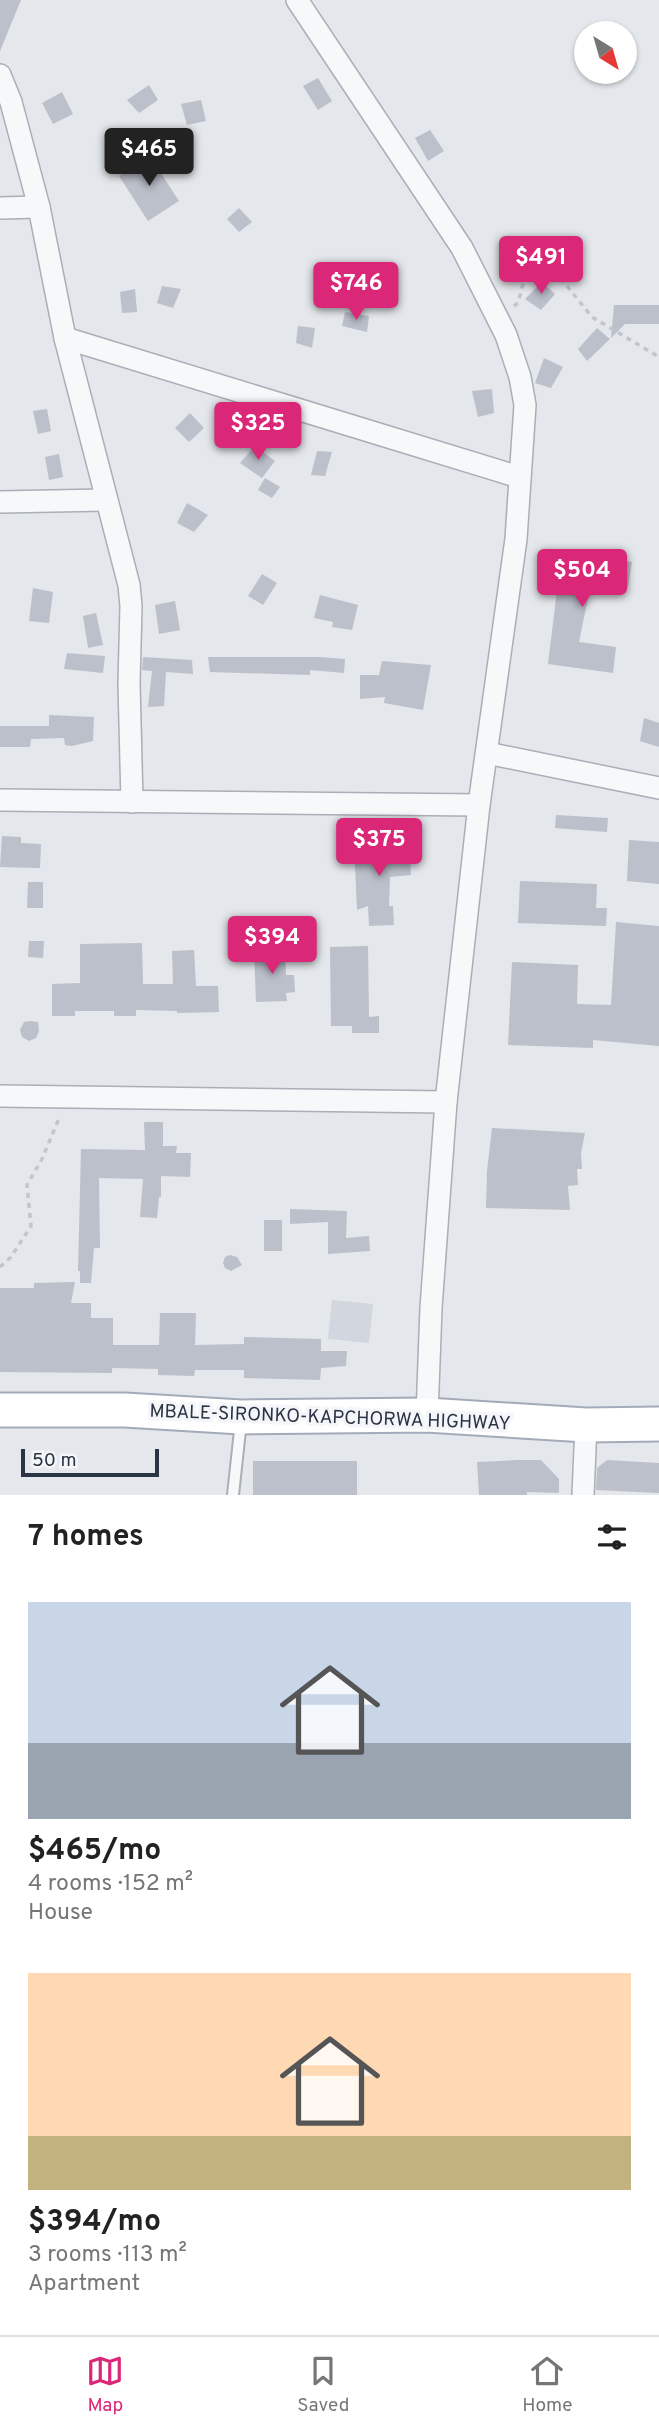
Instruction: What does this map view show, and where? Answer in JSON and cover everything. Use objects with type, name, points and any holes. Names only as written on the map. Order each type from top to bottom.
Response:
[{"type":"main road","name":"MBALE-SIRONKO-KAPCHORWA HIGHWAY","points":[[0,1409],[125,1410],[241,1417],[427,1415],[586,1425],[659,1424]]},
{"type":"street","points":[[298,0],[462,248],[506,335],[520,377],[525,405],[516,538],[479,805],[446,1102],[431,1308],[427,1415]]},
{"type":"street","points":[[0,75],[12,102],[39,206],[65,338],[129,585],[132,802]]},
{"type":"street","points":[[0,208],[39,206]]},
{"type":"street","points":[[65,338],[519,477]]},
{"type":"street","points":[[0,502],[105,500]]},
{"type":"street","points":[[487,753],[659,788]]},
{"type":"street","points":[[0,800],[479,805]]},
{"type":"street","points":[[0,1096],[446,1102]]},
{"type":"street","points":[[583,1495],[586,1425]]},
{"type":"lane","points":[[233,1495],[241,1417]]},
{"type":"path","points":[[497,318],[518,303],[533,244],[592,317],[659,357]]},
{"type":"path","points":[[0,1267],[11,1257],[32,1226],[27,1185],[42,1159],[61,1114],[65,1097]]},
{"type":"shaded area","points":[[332,1300],[373,1304],[369,1343],[328,1339]]},
{"type":"building","points":[[0,0],[21,0],[0,51]]},
{"type":"building","points":[[318,78],[332,101],[318,110],[303,86]]},
{"type":"building","points":[[149,85],[158,100],[139,113],[127,100]]},
{"type":"building","points":[[62,92],[73,114],[53,124],[42,103]]},
{"type":"building","points":[[201,100],[206,121],[187,125],[181,104]]},
{"type":"building","points":[[430,130],[444,151],[428,161],[415,138]]},
{"type":"building","points":[[149,155],[179,201],[148,221],[119,176]]},
{"type":"building","points":[[239,208],[252,222],[239,232],[227,219]]},
{"type":"building","points":[[542,282],[555,294],[541,310],[525,299]]},
{"type":"building","points":[[162,286],[181,289],[173,308],[157,303]]},
{"type":"building","points":[[135,289],[137,312],[122,313],[120,292]]},
{"type":"building","points":[[614,305],[659,305],[659,324],[625,324],[611,338]]},
{"type":"building","points":[[345,312],[369,316],[367,332],[342,326]]},
{"type":"building","points":[[298,326],[315,328],[312,348],[296,343]]},
{"type":"building","points":[[597,328],[610,339],[587,361],[578,349]]},
{"type":"building","points":[[544,358],[563,367],[551,388],[535,383]]},
{"type":"building","points":[[492,389],[494,413],[478,417],[472,391]]},
{"type":"building","points":[[47,409],[51,431],[38,434],[33,411]]},
{"type":"building","points":[[190,413],[204,428],[189,442],[175,428]]},
{"type":"building","points":[[255,446],[275,461],[262,478],[240,463]]},
{"type":"building","points":[[317,451],[332,452],[325,476],[311,475]]},
{"type":"building","points":[[59,454],[63,477],[49,480],[45,457]]},
{"type":"building","points":[[265,478],[280,487],[272,498],[258,490]]},
{"type":"building","points":[[187,503],[208,515],[194,532],[177,523]]},
{"type":"building","points":[[562,549],[632,562],[628,587],[591,583],[579,642],[616,647],[613,673],[548,664]]},
{"type":"building","points":[[262,574],[277,583],[263,605],[248,596]]},
{"type":"building","points":[[33,588],[53,592],[49,623],[29,621]]},
{"type":"building","points":[[320,595],[358,605],[352,630],[332,627],[333,622],[314,618]]},
{"type":"building","points":[[175,601],[180,630],[159,634],[155,605]]},
{"type":"building","points":[[96,613],[103,645],[88,648],[83,616]]},
{"type":"building","points":[[67,653],[105,656],[103,673],[64,669]]},
{"type":"building","points":[[143,657],[192,660],[193,674],[166,672],[164,706],[148,707],[152,671],[142,670]]},
{"type":"building","points":[[208,657],[345,659],[344,673],[310,670],[310,675],[210,672]]},
{"type":"building","points":[[382,661],[431,665],[423,710],[384,703],[385,697],[360,699],[360,675],[379,675]]},
{"type":"building","points":[[49,715],[94,717],[93,741],[72,746],[65,745],[64,738],[31,739],[30,747],[0,747],[0,726],[49,726]]},
{"type":"building","points":[[644,718],[659,723],[659,747],[640,741]]},
{"type":"building","points":[[556,815],[608,818],[607,832],[555,828]]},
{"type":"building","points":[[2,836],[21,837],[21,843],[41,844],[40,868],[0,867]]},
{"type":"building","points":[[629,840],[659,842],[659,884],[627,881]]},
{"type":"building","points":[[401,842],[401,852],[410,854],[411,875],[390,877],[389,906],[393,906],[394,925],[369,926],[368,906],[357,910],[354,844]]},
{"type":"building","points":[[520,881],[597,884],[596,908],[607,908],[606,926],[518,923]]},
{"type":"building","points":[[28,882],[43,882],[43,908],[27,908]]},
{"type":"building","points":[[616,922],[659,926],[659,1046],[593,1040],[593,1048],[508,1045],[512,962],[578,965],[577,1004],[611,1005]]},
{"type":"building","points":[[29,941],[44,941],[43,958],[28,957]]},
{"type":"building","points":[[142,943],[143,984],[173,984],[172,951],[194,950],[196,986],[218,986],[219,1012],[136,1010],[136,1016],[114,1016],[114,1011],[75,1011],[75,1016],[52,1016],[52,984],[80,983],[80,944]]},
{"type":"building","points":[[368,946],[369,1017],[379,1016],[379,1033],[352,1033],[352,1026],[331,1026],[330,947]]},
{"type":"building","points":[[285,949],[286,975],[294,975],[295,992],[286,993],[287,1001],[256,1002],[254,950]]},
{"type":"building","points":[[24,1022],[38,1022],[39,1031],[36,1038],[29,1041],[22,1037],[20,1030]]},
{"type":"building","points":[[144,1122],[163,1122],[163,1146],[177,1146],[176,1153],[191,1153],[190,1177],[161,1176],[157,1218],[140,1217],[143,1179],[99,1178],[100,1248],[94,1248],[91,1283],[80,1283],[81,1149],[145,1150]]},
{"type":"building","points":[[492,1128],[585,1133],[581,1153],[582,1169],[577,1169],[578,1185],[568,1186],[570,1210],[486,1208]]},
{"type":"building","points":[[290,1209],[347,1211],[346,1238],[369,1236],[370,1251],[328,1254],[328,1222],[290,1224]]},
{"type":"building","points":[[264,1220],[282,1220],[282,1251],[264,1251]]},
{"type":"building","points":[[225,1257],[237,1257],[242,1265],[231,1271],[225,1268],[223,1263]]},
{"type":"building","points":[[75,1282],[71,1303],[91,1303],[91,1318],[113,1318],[113,1345],[159,1345],[160,1313],[196,1313],[195,1345],[244,1344],[244,1337],[321,1339],[321,1351],[347,1351],[346,1366],[321,1368],[320,1380],[244,1378],[244,1370],[195,1370],[194,1376],[158,1375],[158,1369],[112,1368],[112,1373],[0,1372],[0,1288],[34,1288],[34,1283]]},
{"type":"building","points":[[541,1460],[559,1479],[559,1493],[479,1495],[477,1462]]},
{"type":"building","points":[[607,1460],[659,1463],[659,1493],[596,1490],[597,1468]]},
{"type":"building","points":[[253,1461],[357,1461],[357,1495],[253,1495]]}]
